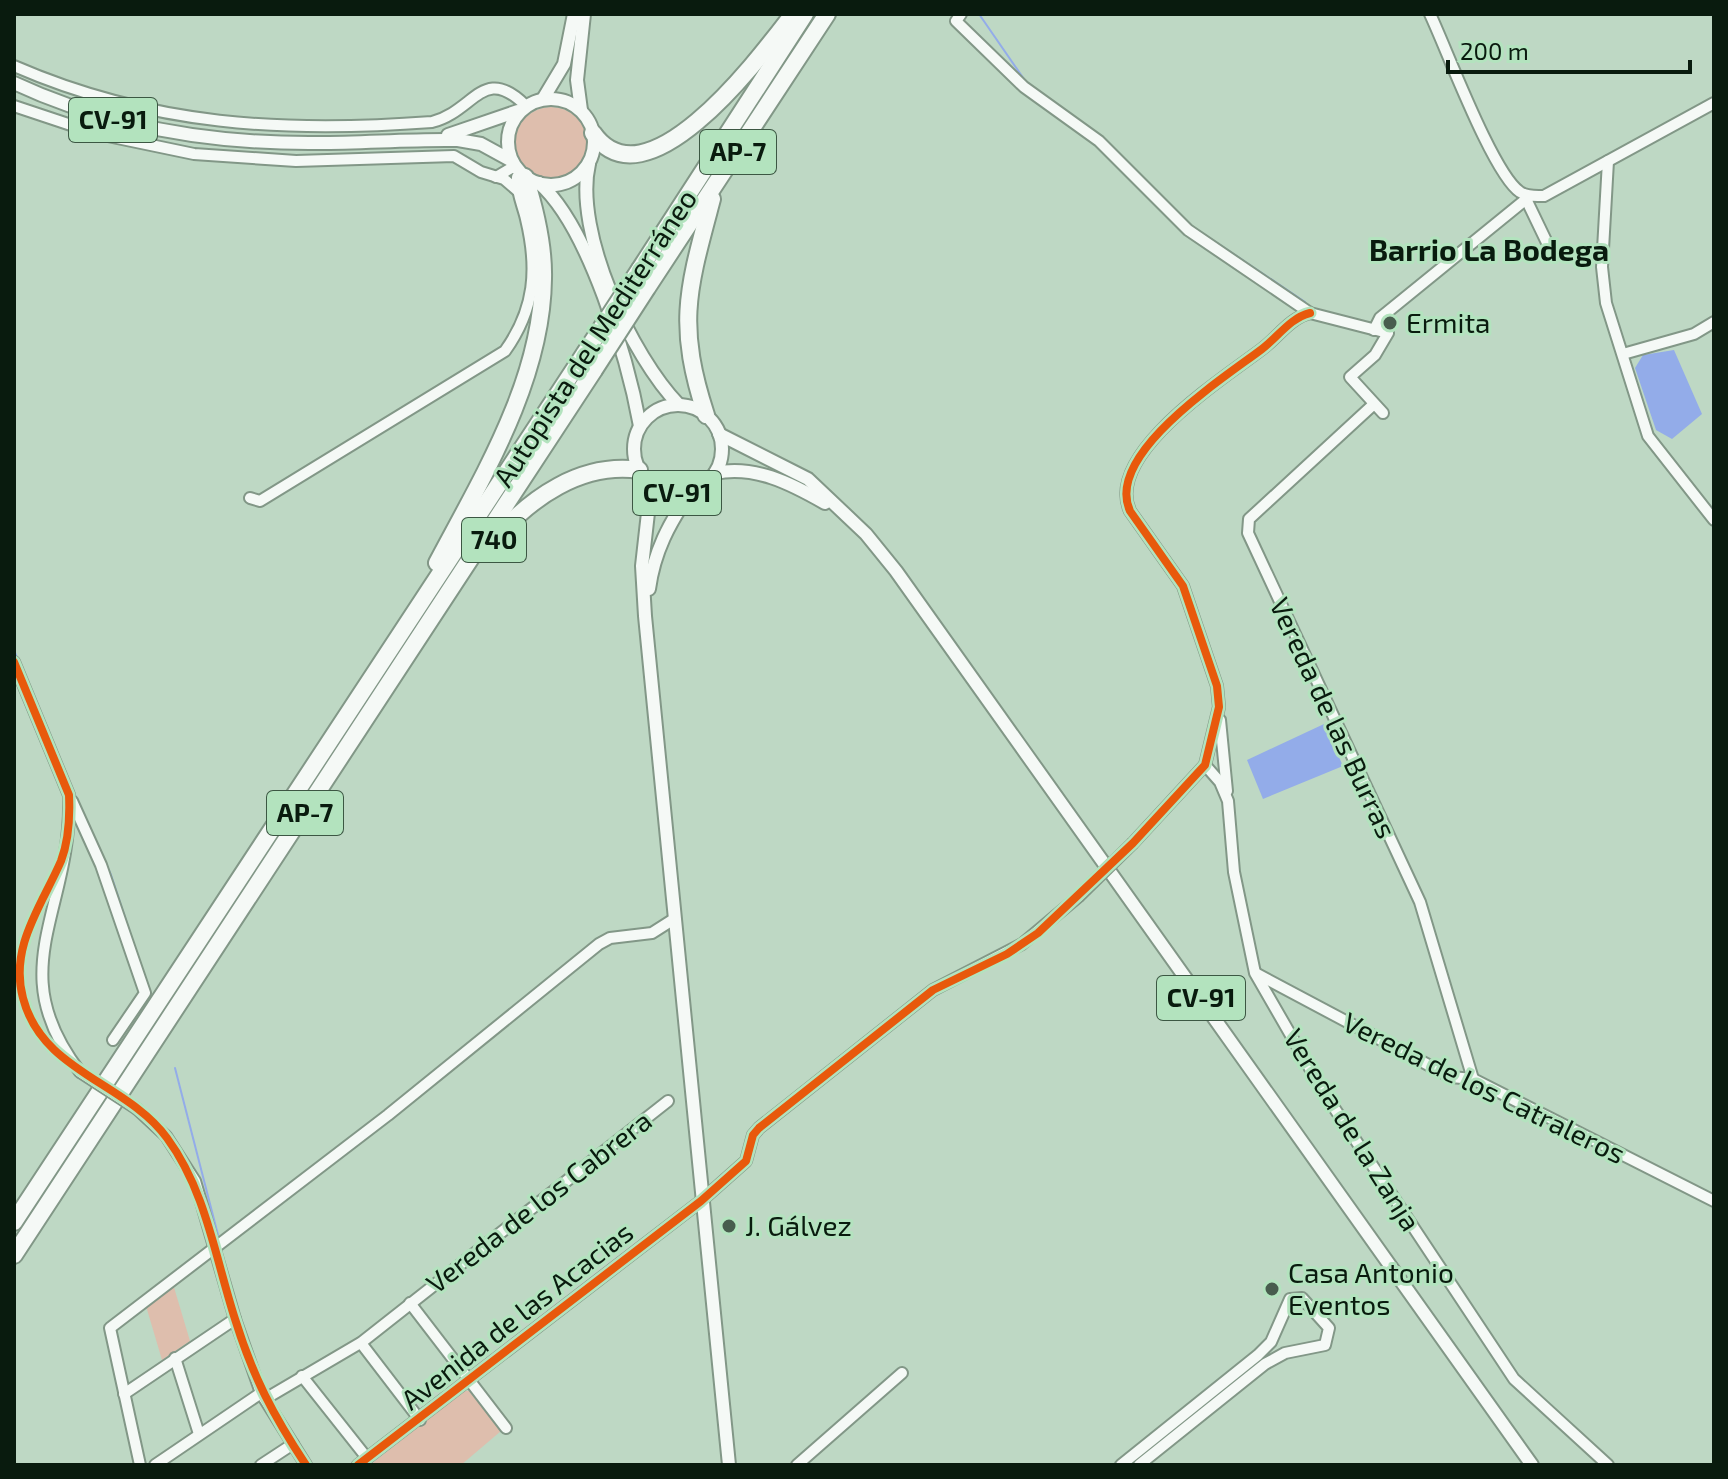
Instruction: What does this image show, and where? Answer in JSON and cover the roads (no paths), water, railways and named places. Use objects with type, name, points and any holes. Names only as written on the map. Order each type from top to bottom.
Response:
[{"type":"highway","points":[[593,133],[609,150],[619,153],[645,151],[671,141],[702,119],[730,92],[793,14]]},
{"type":"highway","name":"Autopista del Mediterráneo","points":[[14,1222],[805,14]]},
{"type":"highway","name":"Autopista del Mediterráneo","points":[[14,1255],[827,14]]},
{"type":"highway","points":[[409,621],[481,478],[535,345],[544,276],[533,202],[521,175]]},
{"type":"highway","points":[[706,415],[691,370],[685,314],[716,184]]},
{"type":"highway","name":"740","points":[[394,677],[511,519],[567,481],[602,470],[643,476]]},
{"type":"main road","points":[[543,99],[564,64],[574,14]]},
{"type":"main road","points":[[584,14],[577,80],[581,110],[593,133],[586,177],[589,218],[608,283],[643,361],[679,405]]},
{"type":"main road","name":"CV-91","points":[[14,83],[119,122],[217,138],[315,143],[418,139],[458,134],[543,99]]},
{"type":"main road","points":[[543,99],[557,99],[581,110]]},
{"type":"main road","points":[[524,107],[508,133],[521,175],[551,185],[574,178],[590,160]]},
{"type":"main road","name":"CV-91","points":[[418,139],[481,144],[560,207],[589,263],[622,353],[640,426],[634,441],[643,476],[675,493],[691,492],[715,473],[722,455],[719,434],[706,415]]},
{"type":"main road","points":[[640,426],[664,407],[679,405],[706,415]]},
{"type":"main road","name":"CV-91","points":[[719,434],[808,479],[866,534],[951,643],[1532,1465]]},
{"type":"main road","name":"CV-91","points":[[715,473],[750,471],[787,483],[831,506],[866,534]]},
{"type":"main road","points":[[643,476],[650,495],[642,566],[645,616],[729,1465]]},
{"type":"main road","points":[[645,616],[653,560],[670,521],[691,492]]},
{"type":"street","points":[[961,14],[956,21],[1024,87],[1099,141],[1188,230],[1310,313],[1388,333],[1375,355],[1350,377],[1383,413]]},
{"type":"street","points":[[1430,14],[1493,157],[1513,185],[1528,198],[1551,251]]},
{"type":"street","points":[[14,66],[88,96],[238,124],[308,128],[432,122],[452,115],[488,88],[496,86],[513,93],[524,107]]},
{"type":"street","points":[[1374,330],[1380,318],[1528,198],[1544,196],[1714,103]]},
{"type":"street","points":[[14,106],[98,134],[194,154],[335,162],[454,156],[500,178],[521,175]]},
{"type":"street","points":[[1608,161],[1602,267],[1606,303],[1648,436],[1714,520]]},
{"type":"street","points":[[500,178],[521,175]]},
{"type":"street","points":[[250,498],[260,501],[505,351],[524,320],[534,286],[531,239],[521,175]]},
{"type":"street","name":"Vereda de la Zanja","points":[[1310,313],[1295,319],[1268,345],[1175,415],[1149,445],[1126,486],[1125,502],[1183,586],[1217,686],[1236,882],[1255,973],[1323,1091],[1514,1379],[1608,1465]]},
{"type":"street","points":[[1623,354],[1694,334],[1714,322]]},
{"type":"street","name":"Vereda de las Burras","points":[[1374,404],[1249,519],[1248,533],[1420,902],[1473,1079]]},
{"type":"street","points":[[14,662],[101,865],[145,993],[113,1040]]},
{"type":"street","points":[[1219,707],[1205,765],[1220,782],[1228,801]]},
{"type":"street","name":"Avenida de las Acacias","points":[[363,1462],[739,1169],[751,1149],[753,1135],[770,1118],[933,990],[1022,944],[1078,897],[1205,765]]},
{"type":"street","points":[[69,795],[69,831],[62,859],[27,932],[20,972],[22,996],[41,1036],[80,1072],[137,1109],[166,1136],[195,1181],[235,1319],[263,1396],[306,1465]]},
{"type":"street","points":[[140,1465],[110,1328],[388,1115],[599,944],[610,938],[652,933],[674,919]]},
{"type":"street","name":"Vereda de los Catraleros","points":[[1255,973],[1451,1077],[1473,1079],[1714,1201]]},
{"type":"street","name":"Vereda de los Cabrera","points":[[155,1465],[199,1434],[263,1396],[361,1343],[668,1101]]},
{"type":"street","points":[[1121,1465],[1258,1355],[1271,1342],[1290,1299],[1302,1298],[1329,1328],[1325,1345],[1285,1353],[1265,1364],[1139,1465]]},
{"type":"street","points":[[410,1303],[506,1428]]},
{"type":"street","points":[[124,1394],[235,1319]]},
{"type":"street","points":[[361,1343],[420,1420]]},
{"type":"street","points":[[175,1358],[199,1434]]},
{"type":"street","points":[[797,1465],[902,1373]]},
{"type":"street","points":[[302,1376],[363,1462]]},
{"type":"street","points":[[261,1465],[293,1444]]},
{"type":"water","points":[[1674,350],[1702,414],[1672,439],[1656,430],[1635,368],[1643,355]]},
{"type":"water","points":[[1324,724],[1343,766],[1263,799],[1247,760]]},
{"type":"waterway","points":[[979,14],[1026,82]]},
{"type":"waterway","points":[[1190,225],[1305,302]]},
{"type":"waterway","points":[[14,650],[18,660]]},
{"type":"waterway","points":[[66,775],[111,875],[142,969]]},
{"type":"waterway","points":[[175,1068],[218,1235]]},
{"type":"place","name":"Ermita","points":[[1390,323]]},
{"type":"place","name":"J. Gálvez","points":[[729,1226]]},
{"type":"place","name":"Casa Antonio Eventos","points":[[1272,1289]]},
{"type":"district","name":"Barrio La Bodega","points":[[1489,251]]}]
